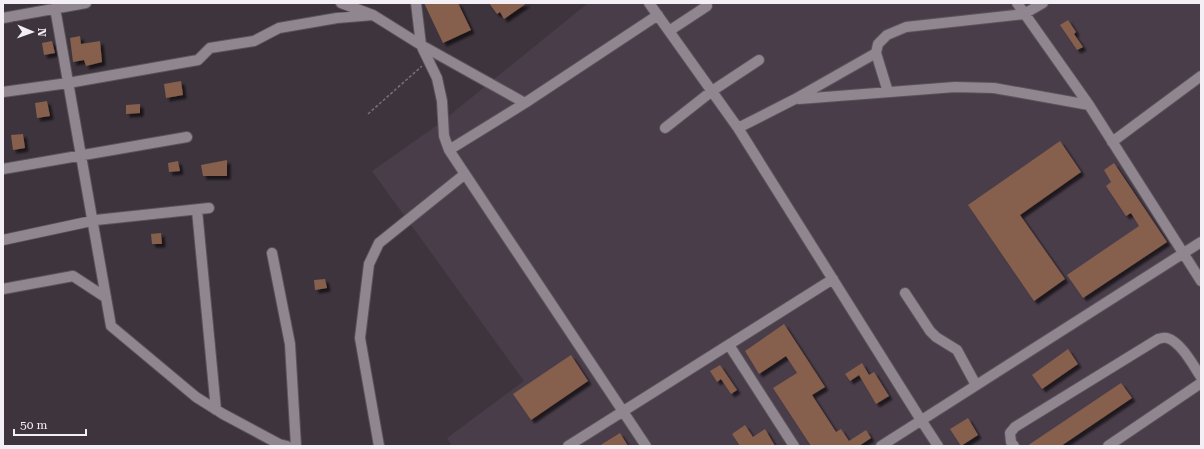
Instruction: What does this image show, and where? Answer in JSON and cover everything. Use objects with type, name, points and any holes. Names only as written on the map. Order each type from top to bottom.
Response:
[{"type":"street","points":[[3,18],[85,3]]},
{"type":"street","points":[[340,3],[373,15],[421,46],[525,102]]},
{"type":"street","points":[[416,3],[421,46],[437,78],[442,101],[444,136],[449,150],[646,446]]},
{"type":"street","points":[[649,3],[738,128],[938,446]]},
{"type":"street","points":[[1017,3],[1089,105],[1201,281]]},
{"type":"street","points":[[888,92],[876,53],[878,44],[887,35],[906,27],[1024,14],[1043,3]]},
{"type":"street","points":[[669,31],[707,6]]},
{"type":"street","points":[[55,8],[110,326],[196,398],[279,444],[287,446]]},
{"type":"street","points":[[3,92],[68,83],[198,60],[210,48],[254,41],[279,28],[337,18],[373,15]]},
{"type":"street","points":[[449,150],[658,15]]},
{"type":"street","points":[[738,128],[795,99],[876,53]]},
{"type":"street","points":[[665,128],[712,91],[759,60]]},
{"type":"street","points":[[1112,142],[1201,76]]},
{"type":"street","points":[[795,99],[955,87],[994,88],[1089,105]]},
{"type":"street","points":[[3,169],[187,137]]},
{"type":"street","points":[[379,446],[360,338],[369,264],[379,243],[465,174]]},
{"type":"street","points":[[3,240],[92,221],[209,208]]},
{"type":"street","points":[[197,210],[216,410]]},
{"type":"street","points":[[881,446],[1201,242]]},
{"type":"street","points":[[272,253],[290,344],[296,446]]},
{"type":"street","points":[[3,289],[73,276],[105,297]]},
{"type":"street","points":[[568,446],[833,279]]},
{"type":"street","points":[[905,293],[930,331],[936,337],[957,350],[976,385]]},
{"type":"street","points":[[1014,446],[1011,442],[1010,433],[1015,427],[1158,339],[1165,338],[1178,345],[1201,377]]},
{"type":"street","points":[[729,345],[794,446]]},
{"type":"street","points":[[1108,446],[1201,383]]},
{"type":"path","points":[[368,114],[421,66]]},
{"type":"shaded area","points":[[588,3],[1201,3],[1201,446],[452,446],[447,438],[524,381],[372,171],[439,124]]},
{"type":"building","points":[[424,3],[458,3],[471,30],[443,43]]},
{"type":"building","points":[[489,3],[527,3],[504,19],[500,12],[497,14]]},
{"type":"building","points":[[1068,20],[1076,32],[1074,34],[1083,47],[1077,50],[1060,25]]},
{"type":"building","points":[[80,36],[81,44],[100,41],[102,62],[86,66],[84,60],[73,62],[70,38]]},
{"type":"building","points":[[52,41],[55,53],[44,55],[42,43]]},
{"type":"building","points":[[181,81],[183,95],[166,98],[164,84]]},
{"type":"building","points":[[47,101],[50,116],[37,118],[35,103]]},
{"type":"building","points":[[140,104],[140,113],[126,114],[126,105]]},
{"type":"building","points":[[23,134],[25,148],[13,150],[11,135]]},
{"type":"building","points":[[1060,141],[1081,172],[1020,215],[1065,279],[1034,301],[968,205]]},
{"type":"building","points":[[227,160],[227,176],[203,176],[201,165]]},
{"type":"building","points":[[178,161],[180,171],[169,172],[168,163]]},
{"type":"building","points":[[1114,163],[1167,242],[1083,298],[1067,275],[1139,226],[1131,213],[1126,216],[1106,186],[1111,182],[1104,170]]},
{"type":"building","points":[[161,233],[162,244],[152,244],[151,234]]},
{"type":"building","points":[[325,279],[327,288],[315,290],[314,280]]},
{"type":"building","points":[[784,324],[825,387],[812,395],[836,432],[841,429],[849,441],[866,430],[871,438],[859,446],[811,446],[773,388],[797,373],[786,356],[759,374],[745,351]]},
{"type":"building","points":[[1068,349],[1078,364],[1042,389],[1032,375]]},
{"type":"building","points":[[571,355],[588,381],[531,420],[513,394]]},
{"type":"building","points":[[862,363],[869,375],[874,372],[889,396],[876,404],[859,375],[850,381],[845,374]]},
{"type":"building","points":[[720,365],[737,390],[731,394],[721,379],[717,382],[710,371]]},
{"type":"building","points":[[1121,383],[1132,398],[1061,446],[1027,446]]},
{"type":"building","points":[[968,418],[978,435],[961,446],[950,429]]},
{"type":"building","points":[[745,425],[753,437],[765,429],[775,446],[740,446],[732,434]]},
{"type":"building","points":[[620,433],[628,446],[599,446]]}]
